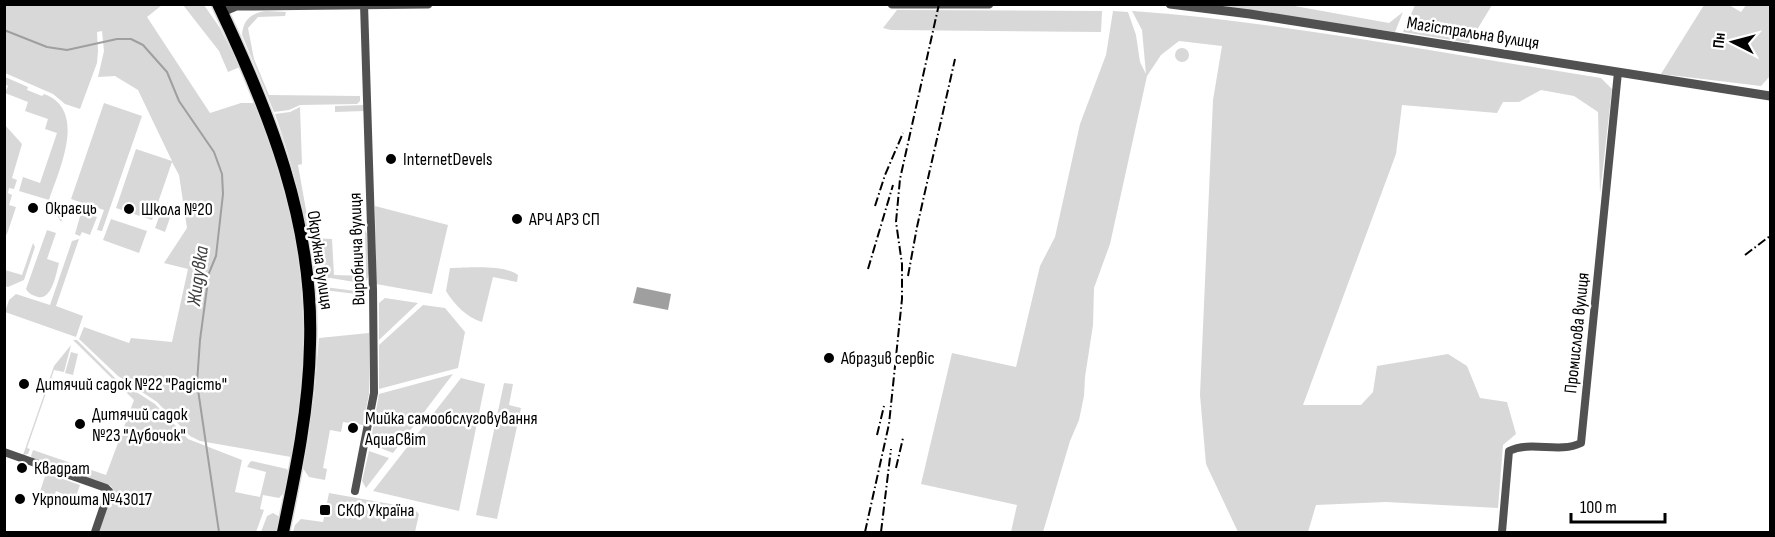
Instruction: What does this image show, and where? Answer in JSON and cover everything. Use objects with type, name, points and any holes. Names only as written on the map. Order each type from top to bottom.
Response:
[{"type":"main road","name":"Окружна вулиця","points":[[220,8],[246,63],[284,165],[298,223],[307,279],[310,342],[307,401],[305,422],[283,532]]},
{"type":"street","points":[[220,8],[428,4]]},
{"type":"street","points":[[892,4],[989,4]]},
{"type":"street","name":"Магістральна вулиця","points":[[1170,4],[1250,14],[1770,96]]},
{"type":"street","name":"Виробнича вулиця","points":[[355,491],[374,393],[364,5]]},
{"type":"street","name":"Промислова вулиця","points":[[1502,532],[1509,451],[1520,446],[1569,448],[1581,443],[1618,72]]},
{"type":"street","points":[[4,452],[106,488],[109,491],[95,532]]},
{"type":"shaded area","points":[[1415,4],[1492,5],[1469,43],[1403,32]]},
{"type":"shaded area","points":[[4,5],[162,5],[147,17],[210,113],[241,103],[256,103],[286,190],[298,255],[303,357],[301,392],[291,457],[200,441],[190,436],[157,402],[118,376],[79,339],[84,327],[129,343],[131,338],[172,342],[188,269],[164,263],[187,228],[179,175],[172,162],[152,220],[116,208],[136,149],[172,161],[138,90],[115,76],[98,77],[104,51],[102,31],[97,32],[97,63],[80,109],[65,104],[53,94],[5,73]]},
{"type":"shaded area","points":[[183,5],[204,5],[220,28],[240,67],[228,72],[219,51]]},
{"type":"shaded area","points":[[1208,5],[1289,5],[1389,23],[1403,12],[1395,32]]},
{"type":"shaded area","points":[[1704,5],[1729,5],[1741,12],[1746,5],[1770,5],[1770,76],[1761,86],[1661,74]]},
{"type":"shaded area","points":[[897,10],[1102,11],[1101,32],[891,30],[883,28]]},
{"type":"shaded area","points":[[1113,11],[1128,12],[1136,35],[1140,62],[1146,74],[1142,30],[1132,11],[1299,30],[1601,78],[1612,89],[1600,194],[1598,112],[1574,96],[1541,90],[1519,102],[1503,102],[1497,113],[1402,105],[1396,154],[1303,405],[1361,405],[1373,392],[1377,366],[1448,354],[1467,366],[1480,398],[1507,402],[1516,434],[1503,445],[1498,508],[1386,502],[1316,505],[1308,532],[1238,532],[1206,464],[1200,395],[1213,100],[1222,46],[1179,41],[1161,55],[1147,76],[1110,244],[1094,288],[1093,325],[1079,420],[1070,441],[1043,532],[1011,532],[1017,505],[921,484],[952,353],[1016,367],[1040,266],[1055,237],[1080,124],[1106,55]]},
{"type":"shaded area","points":[[286,12],[285,16],[258,17],[248,28],[254,59],[269,95],[360,96],[360,101],[357,104],[300,105],[289,110],[274,112],[242,35],[244,25],[249,18],[256,13]]},
{"type":"shaded area","points":[[1182,48],[1187,50],[1189,55],[1187,60],[1182,62],[1177,60],[1175,55],[1177,50]]},
{"type":"shaded area","points":[[5,77],[28,87],[27,90],[42,96],[44,94],[57,102],[65,113],[68,127],[67,142],[49,200],[19,191],[23,177],[40,183],[57,133],[45,129],[48,119],[25,111],[28,102],[5,93],[8,86],[5,84]]},
{"type":"shaded area","points":[[104,103],[142,116],[102,231],[97,230],[104,210],[71,199]]},
{"type":"shaded area","points":[[364,105],[364,111],[335,112],[335,106]]},
{"type":"shaded area","points":[[300,107],[302,164],[298,165],[311,238],[332,239],[334,275],[366,276],[365,230],[369,273],[367,280],[361,283],[318,276],[313,271],[298,192],[275,114],[290,112]]},
{"type":"shaded area","points":[[5,125],[22,144],[12,178],[17,180],[14,189],[9,188],[8,193],[12,195],[9,205],[16,207],[5,236]]},
{"type":"shaded area","points":[[63,205],[97,217],[90,235],[82,232],[80,236],[75,234],[81,213],[75,211],[73,216],[65,213],[61,222],[54,210],[55,207]]},
{"type":"shaded area","points":[[163,206],[173,209],[165,232],[155,228]]},
{"type":"shaded area","points":[[375,206],[448,225],[432,294],[376,284]]},
{"type":"shaded area","points":[[111,219],[147,231],[139,253],[103,240]]},
{"type":"shaded area","points":[[47,230],[56,233],[47,259],[59,263],[50,290],[43,297],[38,297],[26,289]]},
{"type":"shaded area","points":[[79,239],[56,306],[83,316],[76,337],[5,312],[9,300],[16,294],[50,305],[72,241]]},
{"type":"shaded area","points":[[33,243],[35,247],[24,280],[8,287],[5,286],[5,270],[22,275]]},
{"type":"shaded area","points":[[450,268],[504,269],[518,275],[517,282],[493,277],[482,322],[461,310],[446,291]]},
{"type":"shaded area","points":[[317,286],[363,292],[365,295],[315,289]]},
{"type":"shaded area","points":[[637,287],[671,294],[668,310],[633,303]]},
{"type":"shaded area","points":[[385,298],[418,303],[379,340],[379,303]]},
{"type":"shaded area","points":[[423,305],[445,308],[465,332],[458,368],[379,389],[379,345]]},
{"type":"shaded area","points":[[369,333],[369,394],[363,425],[343,422],[341,432],[330,430],[323,468],[327,469],[325,480],[309,477],[302,467],[314,397],[319,338]]},
{"type":"shaded area","points":[[73,340],[77,340],[116,379],[155,404],[188,439],[242,460],[235,492],[260,497],[266,472],[247,467],[252,461],[287,469],[289,473],[285,492],[279,498],[263,495],[260,509],[264,510],[256,532],[99,532],[113,490],[111,486],[33,459],[31,456],[33,450],[106,475],[134,400]]},
{"type":"shaded area","points":[[71,345],[64,372],[54,370],[27,448],[30,449],[28,454],[23,455],[54,366]]},
{"type":"shaded area","points":[[71,352],[78,354],[73,375],[65,373]]},
{"type":"shaded area","points":[[453,374],[393,453],[370,444],[379,394]]},
{"type":"shaded area","points":[[461,378],[485,384],[459,511],[373,491]]},
{"type":"shaded area","points":[[504,383],[513,384],[509,405],[521,408],[497,519],[476,515]]},
{"type":"shaded area","points":[[369,451],[389,458],[366,488],[362,481]]},
{"type":"shaded area","points":[[46,473],[80,485],[75,499],[56,491],[51,504],[53,506],[37,501]]},
{"type":"shaded area","points":[[329,493],[413,508],[419,514],[415,532],[293,532],[295,525],[301,519],[323,522]]},
{"type":"shaded area","points":[[273,513],[280,517],[277,532],[261,532],[267,516]]},
{"type":"waterway","name":"Жидувка","points":[[4,30],[47,47],[67,50],[117,39],[131,39],[143,45],[167,72],[179,101],[214,152],[222,174],[223,194],[216,256],[209,273],[197,383],[219,532]]},
{"type":"railway","points":[[865,532],[889,424],[902,299],[902,264],[896,222],[900,179],[939,4]]},
{"type":"railway","points":[[908,276],[955,59]]},
{"type":"railway","points":[[875,206],[903,133]]},
{"type":"railway","points":[[868,269],[893,185]]},
{"type":"railway","points":[[1745,255],[1770,236]]},
{"type":"railway","points":[[877,435],[884,406]]},
{"type":"railway","points":[[896,468],[903,438]]},
{"type":"railway","points":[[881,532],[891,449]]},
{"type":"place","name":"InternetDevels","points":[[391,159]]},
{"type":"place","name":"Окраєць","points":[[33,208]]},
{"type":"place","name":"Школа №20","points":[[129,209]]},
{"type":"place","name":"АРЧ АРЗ СП","points":[[517,219]]},
{"type":"place","name":"Абразив сервіс","points":[[829,358]]},
{"type":"place","name":"Дитячий садок №22 \"Радість\"","points":[[24,384]]},
{"type":"place","name":"Дитячий садок №23 \"Дубочок\"","points":[[80,424]]},
{"type":"place","name":"Мийка самообслуговування AquaСвіт","points":[[353,428]]},
{"type":"place","name":"Квадрат","points":[[22,468]]},
{"type":"place","name":"Укрпошта №43017","points":[[20,499]]},
{"type":"place","name":"СКФ Україна","points":[[325,510]]}]
